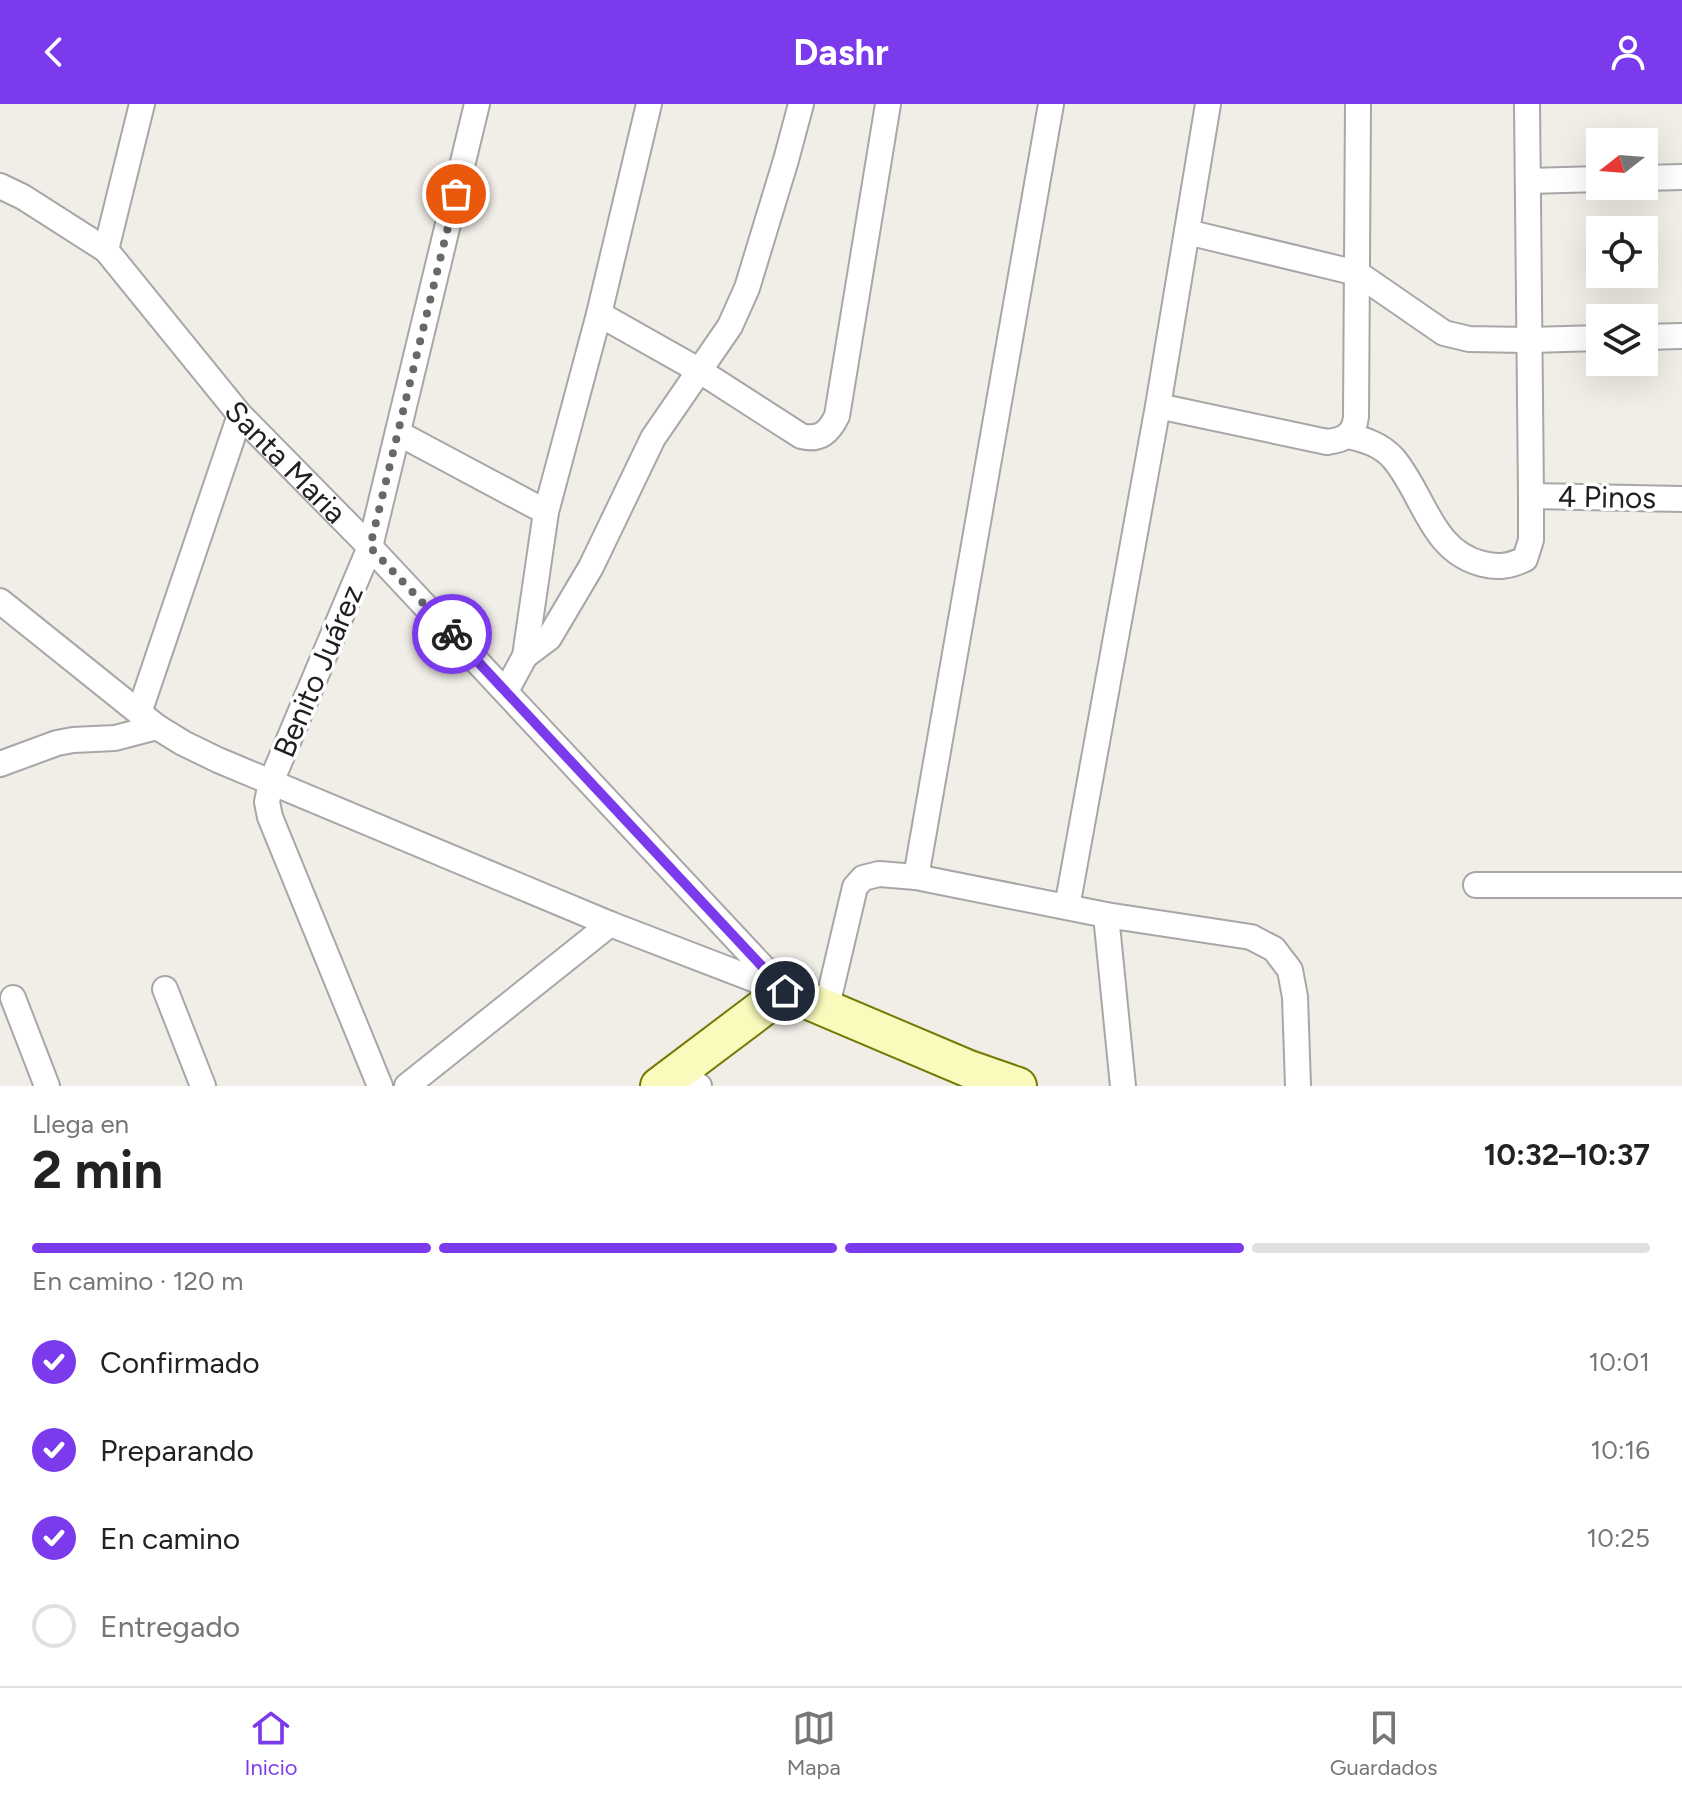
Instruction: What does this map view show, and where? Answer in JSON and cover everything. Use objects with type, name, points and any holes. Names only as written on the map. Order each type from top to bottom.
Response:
[{"type":"main road","name":"Santa Maria","points":[[785,991],[969,1069],[1018,1086]]},
{"type":"main road","points":[[679,1081],[785,991]]},
{"type":"street","points":[[106,250],[142,104]]},
{"type":"street","name":"Benito Juárez","points":[[380,1086],[270,817],[267,802],[271,782],[370,547],[477,104]]},
{"type":"street","points":[[506,691],[525,656],[546,512],[599,314],[649,104]]},
{"type":"street","points":[[525,656],[549,638],[591,567],[653,438],[730,326],[747,288],[801,104]]},
{"type":"street","points":[[599,314],[700,371],[801,436],[819,437],[826,433],[837,416],[888,104]]},
{"type":"street","points":[[916,877],[1051,104]]},
{"type":"street","points":[[1067,907],[1158,406],[1208,104]]},
{"type":"street","points":[[1158,406],[1327,442],[1349,436],[1355,427],[1358,104]]},
{"type":"street","points":[[1349,436],[1374,444],[1393,459],[1437,532],[1452,550],[1473,562],[1493,567],[1510,566],[1525,559],[1531,540],[1527,104]]},
{"type":"street","points":[[1658,178],[1682,177]]},
{"type":"street","points":[[1528,181],[1586,179]]},
{"type":"street","name":"Santa Maria","points":[[0,186],[23,197],[106,250],[240,415],[370,547],[785,991]]},
{"type":"street","points":[[1187,232],[1357,273],[1444,333],[1469,339],[1586,338]]},
{"type":"street","points":[[1658,337],[1682,336]]},
{"type":"street","points":[[0,764],[57,743],[115,738],[148,720],[240,415]]},
{"type":"street","points":[[398,433],[546,512]]},
{"type":"street","name":"4 Pinos","points":[[1531,496],[1682,499]]},
{"type":"street","points":[[0,601],[148,720],[183,743],[610,924],[785,991]]},
{"type":"street","points":[[826,1010],[855,887],[863,878],[879,874],[916,877],[1106,915],[1251,937],[1274,949],[1290,970],[1295,997],[1298,1086]]},
{"type":"street","points":[[1476,885],[1682,885]]},
{"type":"street","points":[[1106,915],[1123,1086]]},
{"type":"street","points":[[407,1086],[610,924]]},
{"type":"street","points":[[165,989],[203,1086]]},
{"type":"street","points":[[13,998],[47,1086]]},
{"type":"way so far","points":[[452,634],[370,547],[456,194]]},
{"type":"route","points":[[452,634],[785,991]]}]
